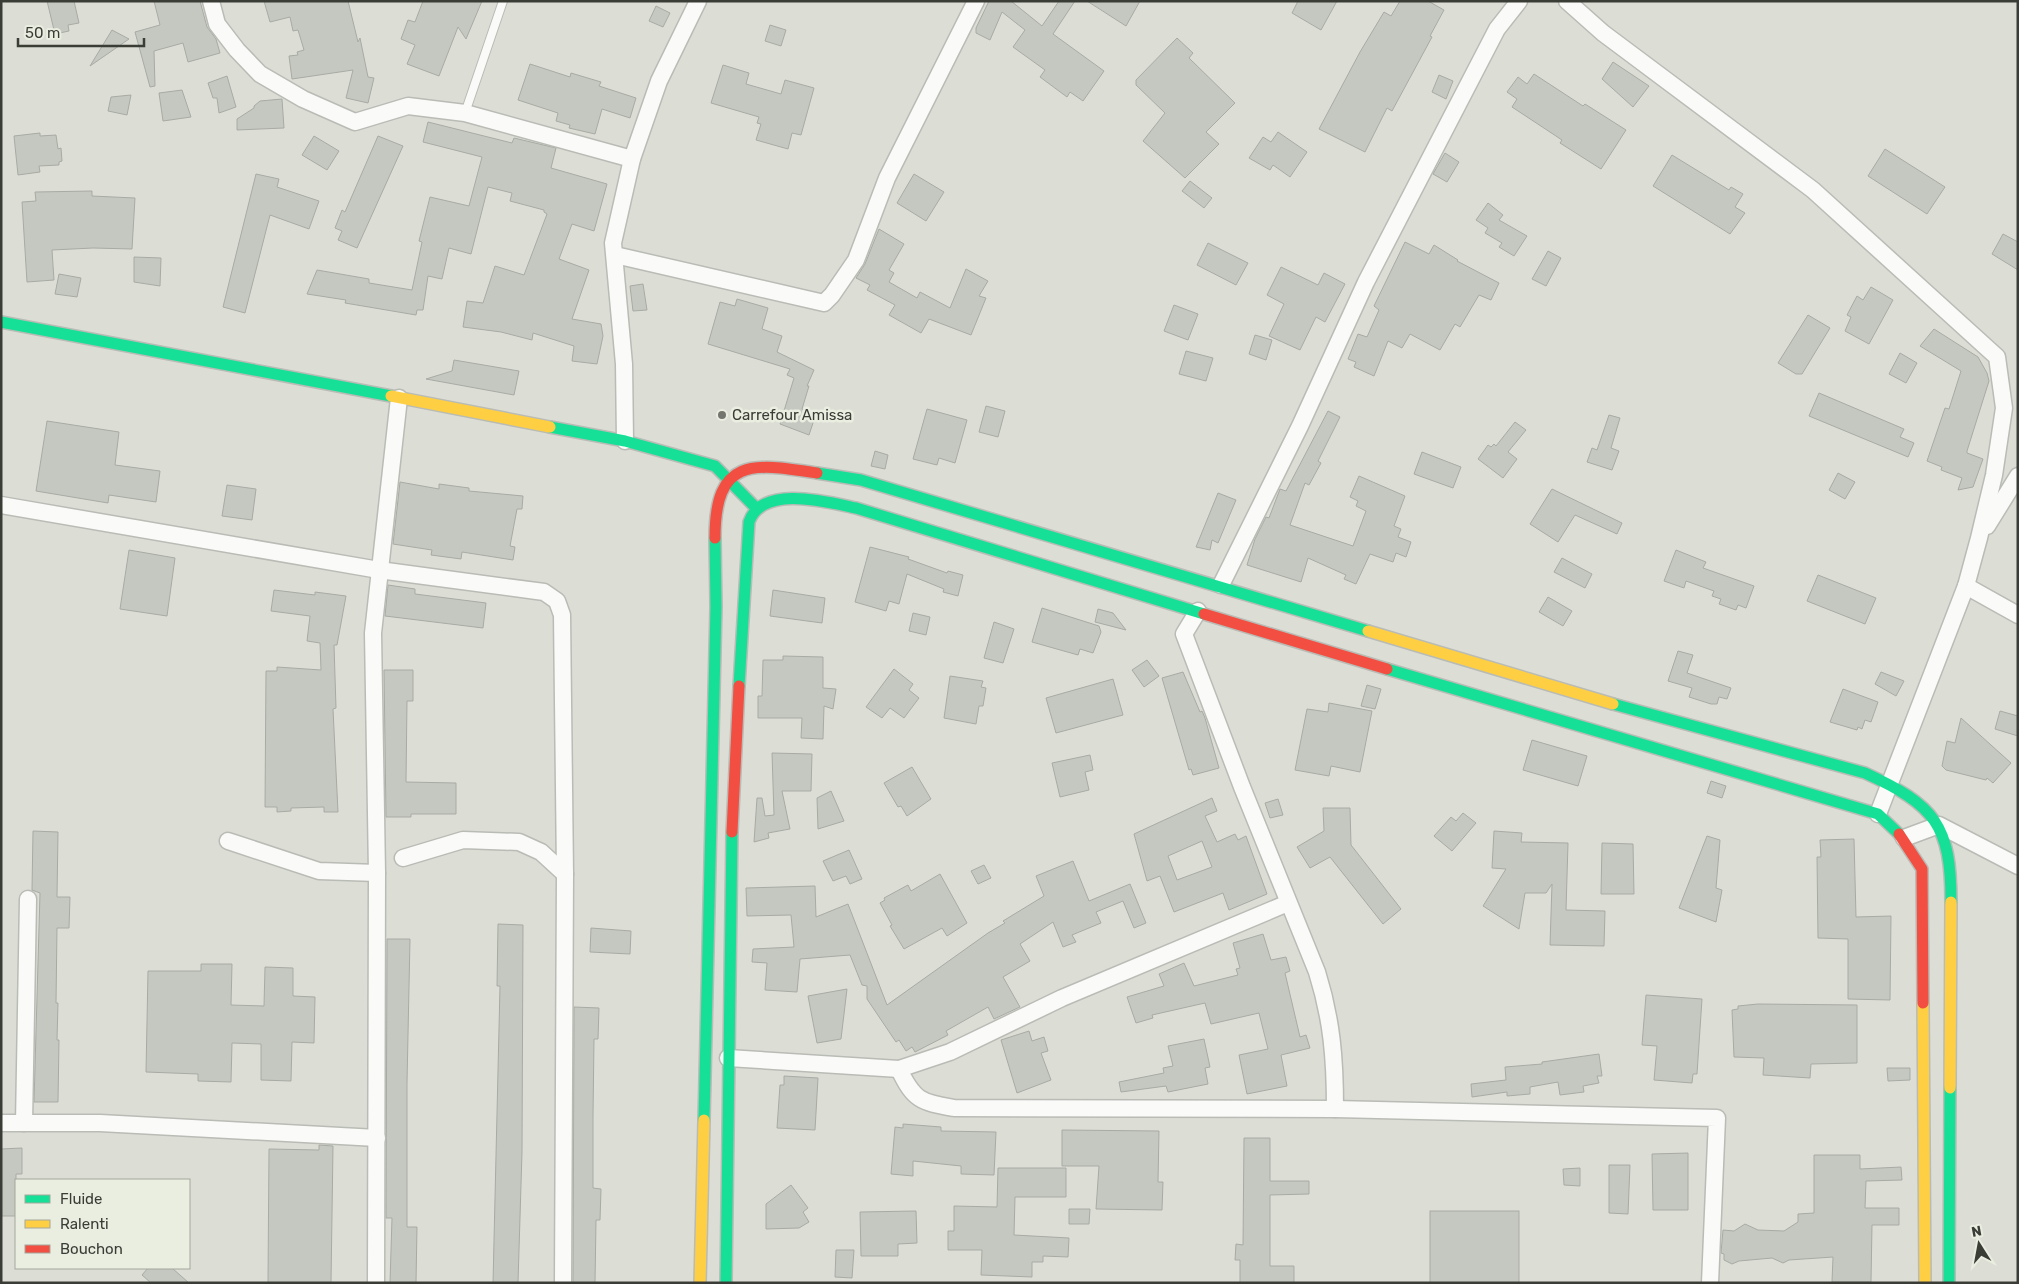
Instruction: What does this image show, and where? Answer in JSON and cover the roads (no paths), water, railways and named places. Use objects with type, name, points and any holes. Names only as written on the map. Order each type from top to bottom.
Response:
[{"type":"street","points":[[211,1],[216,24],[236,50],[260,74],[304,99],[355,122],[408,106],[464,113],[632,159]]},
{"type":"street","points":[[625,441],[624,364],[613,243],[632,159],[659,81],[698,1]]},
{"type":"street","points":[[615,256],[824,303],[832,295],[856,260],[887,178],[976,1]]},
{"type":"street","points":[[1221,585],[1300,426],[1366,282],[1498,29],[1519,1]]},
{"type":"street","points":[[1566,1],[1603,33],[1812,190],[1996,357],[2004,408],[1994,475],[1979,538],[1966,586],[1878,814]]},
{"type":"street","points":[[1,322],[625,441],[715,466],[729,478],[757,509]]},
{"type":"street","points":[[376,1283],[377,873],[373,633],[398,398]]},
{"type":"street","points":[[700,1283],[716,607],[716,514],[719,496],[729,478],[748,467],[766,467],[861,480],[1221,585],[1614,704],[1865,774],[1889,784],[1917,802],[1939,825],[2018,866]]},
{"type":"street","points":[[1979,538],[2018,476]]},
{"type":"street","points":[[726,1283],[731,849],[747,534],[752,515],[757,509],[771,502],[794,497],[856,508],[1878,814],[1904,838],[1922,870],[1924,1283]]},
{"type":"street","points":[[1,506],[379,570],[544,592],[557,601],[562,615],[566,874],[563,1283]]},
{"type":"street","points":[[1966,586],[2018,615]]},
{"type":"street","points":[[1198,611],[1184,634],[1288,903],[1317,972],[1326,1001],[1334,1051],[1335,1109]]},
{"type":"street","points":[[1904,838],[1939,825]]},
{"type":"street","points":[[1939,825],[1947,845],[1951,868],[1949,1283]]},
{"type":"street","points":[[403,858],[463,840],[519,842],[541,852],[566,874]]},
{"type":"street","points":[[228,841],[319,871],[377,873]]},
{"type":"street","points":[[24,1123],[28,899]]},
{"type":"street","points":[[728,1058],[899,1069],[950,1052],[1062,998],[1288,903]]},
{"type":"street","points":[[899,1069],[911,1092],[926,1103],[954,1108],[1335,1109],[1716,1118],[1710,1283]]},
{"type":"street","points":[[1,1123],[100,1122],[377,1138]]},
{"type":"lane","points":[[464,113],[503,1]]},
{"type":"place","name":"Carrefour Amissa","points":[[722,415]]}]
